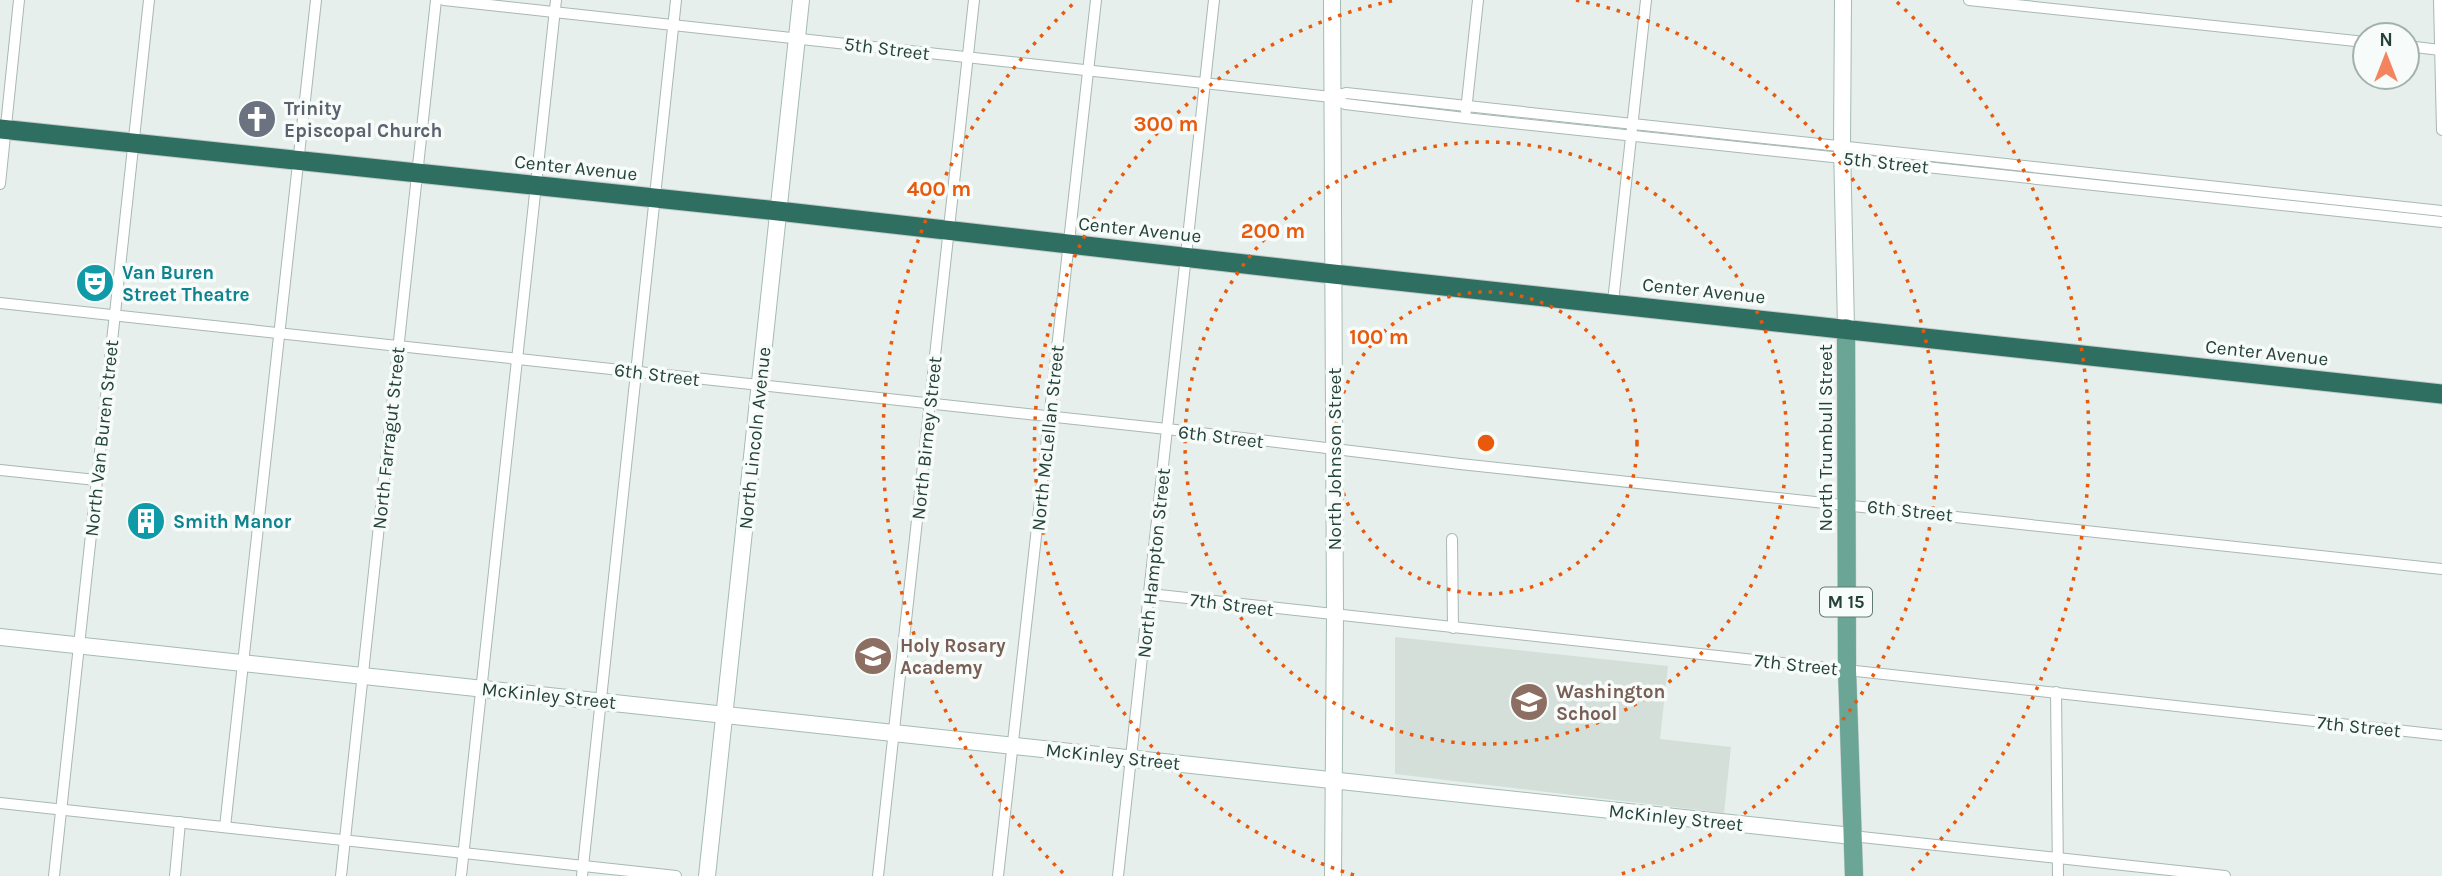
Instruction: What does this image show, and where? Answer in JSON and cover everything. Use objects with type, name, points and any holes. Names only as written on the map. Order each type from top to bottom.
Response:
[{"type":"highway","name":"Center Avenue","points":[[3,129],[778,211],[2442,394]]},
{"type":"main road","name":"North Trumbull Street","points":[[1846,328],[1847,669],[1854,876]]},
{"type":"street","points":[[0,184],[3,129],[19,0]]},
{"type":"street","name":"North Van Buren Street","points":[[54,876],[149,0]]},
{"type":"street","points":[[225,827],[316,0]]},
{"type":"street","name":"North Farragut Street","points":[[341,876],[436,0]]},
{"type":"street","name":"5th Street","points":[[444,0],[555,6],[674,24],[1331,97],[1346,93],[1629,135],[1842,152],[2053,174],[2226,193],[2442,222]]},
{"type":"street","points":[[582,871],[676,0]]},
{"type":"street","name":"North Lincoln Avenue","points":[[707,876],[801,0]]},
{"type":"street","name":"North Birney Street","points":[[878,876],[974,0]]},
{"type":"street","name":"North McLellan Street","points":[[998,876],[1096,0]]},
{"type":"street","name":"North Hampton Street","points":[[1118,876],[1214,0]]},
{"type":"street","name":"North Johnson Street","points":[[1332,0],[1335,616],[1333,876]]},
{"type":"street","points":[[1466,112],[1478,0]]},
{"type":"street","points":[[1613,302],[1629,135],[1646,0]]},
{"type":"street","name":"North Trumbull Street","points":[[1843,0],[1842,152],[1846,328]]},
{"type":"street","points":[[1969,0],[2351,41]]},
{"type":"street","points":[[2439,0],[2442,130]]},
{"type":"street","points":[[461,876],[555,6]]},
{"type":"street","points":[[2421,48],[2440,50]]},
{"type":"street","name":"5th Street","points":[[1466,112],[1631,122],[1842,152]]},
{"type":"street","name":"5th Street","points":[[2226,193],[2442,211]]},
{"type":"street","name":"6th Street","points":[[0,303],[2442,569]]},
{"type":"street","points":[[0,470],[96,480]]},
{"type":"street","points":[[1452,539],[1453,628]]},
{"type":"street","name":"7th Street","points":[[1150,594],[2442,735]]},
{"type":"street","name":"McKinley Street","points":[[0,637],[2225,876]]},
{"type":"street","points":[[2056,692],[2058,876]]},
{"type":"street","points":[[0,803],[464,853],[582,871],[676,876]]},
{"type":"street","points":[[175,876],[180,822]]},
{"type":"shaded area","name":"Washington School","points":[[1395,637],[1668,666],[1660,739],[1731,747],[1724,813],[1395,774]]},
{"type":"place","name":"Trinity Episcopal Church","points":[[257,119]]},
{"type":"place","name":"Van Buren Street Theatre","points":[[95,283]]},
{"type":"place","name":"Smith Manor","points":[[146,521]]},
{"type":"place","name":"Holy Rosary Academy","points":[[873,656]]},
{"type":"place","name":"Washington School","points":[[1529,702]]}]
